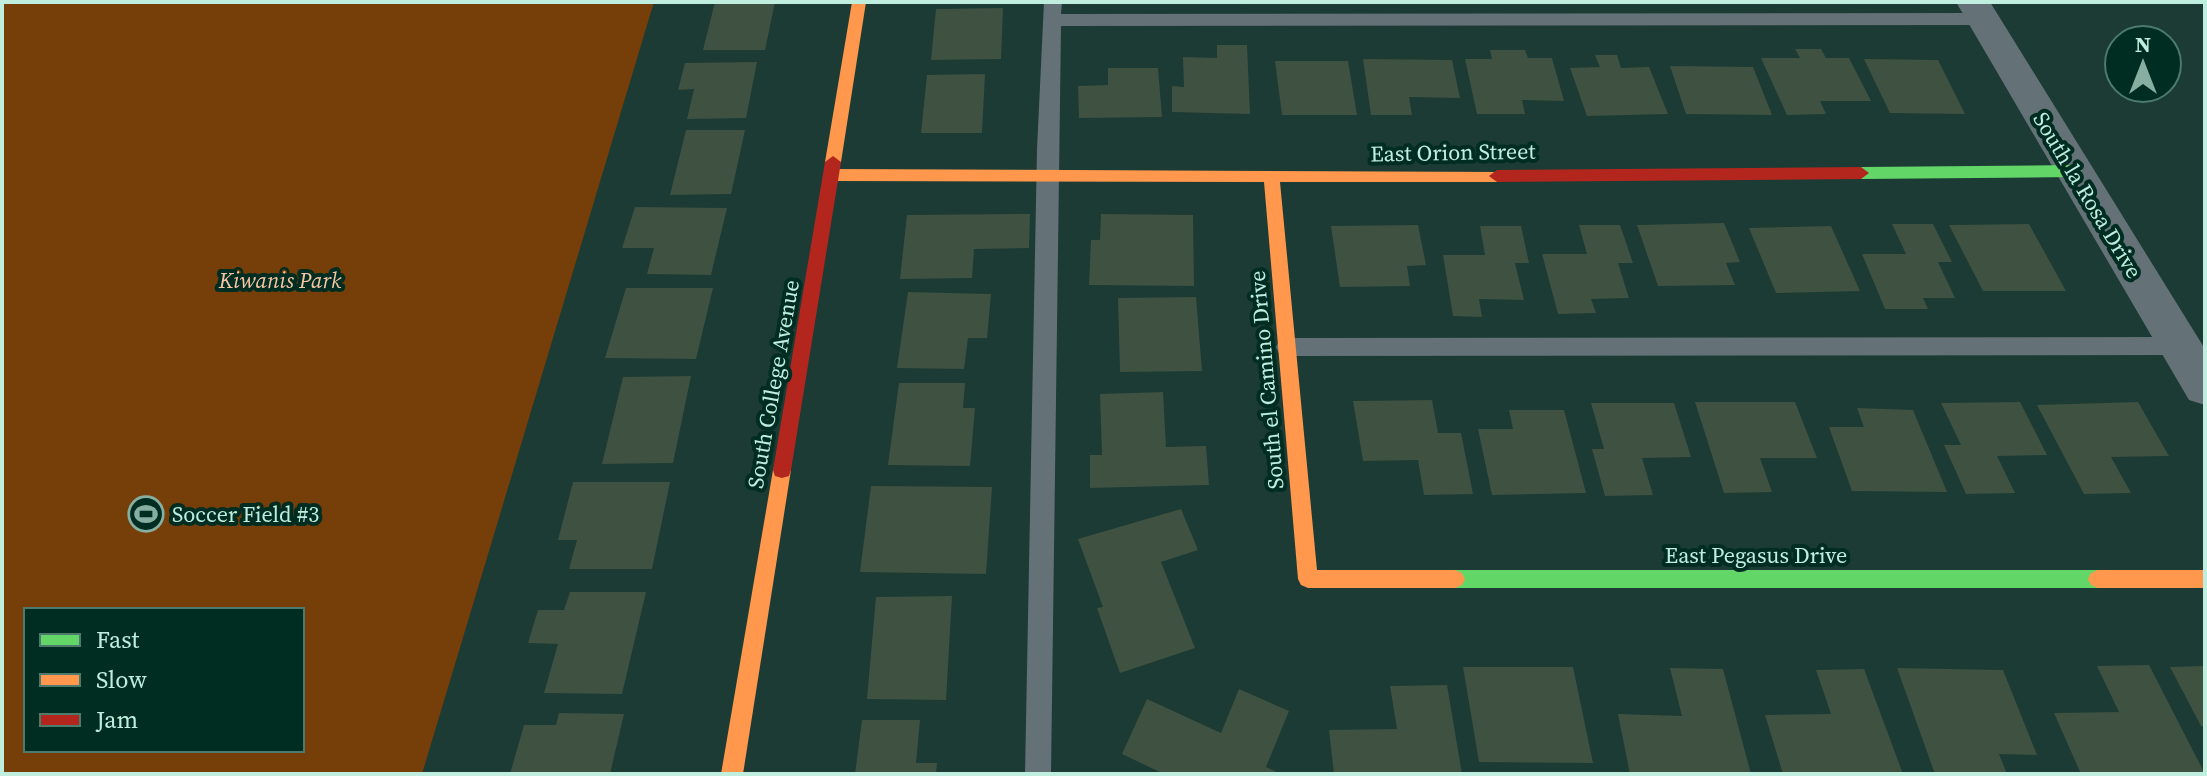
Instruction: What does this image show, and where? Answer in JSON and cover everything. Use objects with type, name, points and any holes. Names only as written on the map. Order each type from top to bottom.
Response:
[{"type":"street","name":"South College Avenue","points":[[732,774],[859,2]]},
{"type":"street","name":"South la Rosa Drive","points":[[1978,10],[2205,387]]},
{"type":"street","name":"East Orion Street","points":[[832,175],[1272,178],[2074,171]]},
{"type":"street","name":"South el Camino Drive","points":[[1272,178],[1308,579]]},
{"type":"street","name":"East Pegasus Drive","points":[[1308,579],[2205,579]]},
{"type":"lane","points":[[1038,774],[1052,11],[1978,10]]},
{"type":"lane","points":[[1287,347],[2181,346]]},
{"type":"green space","name":"Kiwanis Park","points":[[2,2],[654,2],[422,774],[2,774]]},
{"type":"building","points":[[715,2],[775,2],[765,50],[703,50]]},
{"type":"building","points":[[1003,8],[1001,59],[931,60],[936,9]]},
{"type":"building","points":[[1217,45],[1247,45],[1250,114],[1172,112],[1172,86],[1184,87],[1183,57],[1217,58]]},
{"type":"building","points":[[1795,49],[1821,49],[1826,58],[1849,58],[1871,101],[1820,101],[1826,114],[1787,115],[1761,58],[1800,58]]},
{"type":"building","points":[[1490,50],[1525,50],[1528,58],[1552,58],[1564,101],[1522,100],[1525,114],[1477,114],[1465,59],[1492,59]]},
{"type":"building","points":[[1595,55],[1617,55],[1621,68],[1649,67],[1668,114],[1587,116],[1570,68],[1600,67]]},
{"type":"building","points":[[1363,59],[1452,60],[1460,98],[1409,97],[1412,115],[1371,115]]},
{"type":"building","points":[[1864,59],[1938,60],[1965,114],[1890,113]]},
{"type":"building","points":[[1275,61],[1348,61],[1357,115],[1282,115]]},
{"type":"building","points":[[757,62],[746,118],[687,119],[694,89],[678,90],[685,63]]},
{"type":"building","points":[[1670,66],[1753,67],[1772,115],[1686,114]]},
{"type":"building","points":[[1108,68],[1158,68],[1162,117],[1079,118],[1078,86],[1108,85]]},
{"type":"building","points":[[985,74],[982,133],[921,133],[927,75]]},
{"type":"building","points":[[686,130],[745,130],[731,194],[670,195]]},
{"type":"building","points":[[635,207],[727,208],[711,275],[647,274],[654,248],[622,248]]},
{"type":"building","points":[[1030,214],[1029,248],[974,249],[972,278],[900,279],[907,215]]},
{"type":"building","points":[[1101,214],[1193,215],[1194,286],[1089,285],[1091,240],[1100,240]]},
{"type":"building","points":[[1724,223],[1740,262],[1726,263],[1735,285],[1658,286],[1637,225]]},
{"type":"building","points":[[1892,224],[1933,224],[1952,262],[1938,262],[1955,298],[1923,298],[1928,309],[1885,309],[1862,254],[1906,254]]},
{"type":"building","points":[[2029,224],[2066,291],[1983,291],[1949,225]]},
{"type":"building","points":[[1418,225],[1426,265],[1407,266],[1410,286],[1340,287],[1331,226]]},
{"type":"building","points":[[1579,225],[1620,225],[1633,263],[1618,263],[1629,298],[1591,299],[1596,313],[1558,314],[1542,254],[1587,254]]},
{"type":"building","points":[[1480,226],[1521,226],[1529,263],[1515,263],[1524,300],[1479,299],[1482,317],[1453,316],[1443,255],[1485,255]]},
{"type":"building","points":[[1831,226],[1860,291],[1776,293],[1749,228]]},
{"type":"building","points":[[626,288],[713,288],[696,359],[605,358]]},
{"type":"building","points":[[908,292],[991,294],[987,338],[968,338],[964,369],[897,368]]},
{"type":"building","points":[[1196,297],[1202,371],[1120,372],[1118,298]]},
{"type":"building","points":[[691,376],[673,463],[602,464],[623,377]]},
{"type":"building","points":[[899,383],[965,383],[963,408],[975,408],[970,466],[888,465]]},
{"type":"building","points":[[1163,392],[1166,447],[1206,446],[1209,485],[1090,488],[1090,455],[1102,455],[1100,394]]},
{"type":"building","points":[[1432,400],[1438,433],[1461,433],[1473,494],[1424,495],[1418,460],[1363,461],[1353,401]]},
{"type":"building","points":[[1695,402],[1795,402],[1817,458],[1760,458],[1772,492],[1724,493]]},
{"type":"building","points":[[2020,402],[2047,455],[1997,456],[2015,493],[1966,494],[1944,445],[1961,445],[1941,403]]},
{"type":"building","points":[[2138,402],[2169,456],[2111,457],[2131,493],[2084,494],[2037,405]]},
{"type":"building","points":[[1591,403],[1674,403],[1691,457],[1642,458],[1653,495],[1605,496],[1592,449],[1604,449]]},
{"type":"building","points":[[1857,408],[1913,410],[1947,492],[1852,491],[1829,427],[1864,427]]},
{"type":"building","points":[[1509,410],[1564,410],[1586,493],[1492,495],[1478,429],[1513,429]]},
{"type":"building","points":[[573,482],[670,482],[652,569],[569,569],[577,540],[558,540]]},
{"type":"building","points":[[871,486],[992,487],[986,574],[860,572]]},
{"type":"building","points":[[1181,509],[1198,550],[1161,562],[1195,648],[1120,673],[1097,608],[1103,607],[1078,539]]},
{"type":"building","points":[[570,592],[646,592],[622,694],[544,693],[558,644],[528,643],[538,610],[564,610]]},
{"type":"building","points":[[952,596],[946,700],[867,699],[876,597]]},
{"type":"building","points":[[2149,665],[2205,774],[2081,774],[2054,713],[2119,712],[2097,666]]},
{"type":"building","points":[[2205,666],[2205,726],[2201,726],[2170,667]]},
{"type":"building","points":[[1463,667],[1573,667],[1593,763],[1479,762]]},
{"type":"building","points":[[1670,668],[1723,669],[1751,774],[1630,774],[1618,714],[1682,716]]},
{"type":"building","points":[[1897,668],[2003,670],[2037,755],[1999,754],[2007,774],[1935,774]]},
{"type":"building","points":[[1864,669],[1903,774],[1783,774],[1765,715],[1831,714],[1816,670]]},
{"type":"building","points":[[1447,685],[1462,774],[1334,774],[1329,730],[1397,729],[1390,686]]},
{"type":"building","points":[[1239,689],[1289,711],[1266,767],[1281,774],[1164,774],[1122,754],[1147,699],[1221,733]]},
{"type":"building","points":[[559,713],[624,714],[610,774],[510,774],[524,725],[556,725]]},
{"type":"building","points":[[862,720],[920,720],[916,763],[937,763],[936,774],[855,774]]},
{"type":"traffic: fast","points":[[1861,173],[2074,171]]},
{"type":"traffic: fast","points":[[1455,579],[2098,579]]},
{"type":"traffic: slow","points":[[833,162],[859,2]]},
{"type":"traffic: slow","points":[[832,175],[1497,176]]},
{"type":"traffic: slow","points":[[1272,178],[1308,579],[1455,579]]},
{"type":"traffic: slow","points":[[732,774],[782,470]]},
{"type":"traffic: slow","points":[[2098,579],[2205,579]]},
{"type":"traffic: jam","points":[[782,470],[833,162]]},
{"type":"traffic: jam","points":[[1497,176],[1861,173]]},
{"type":"place","name":"Soccer Field #3","points":[[146,514]]}]
